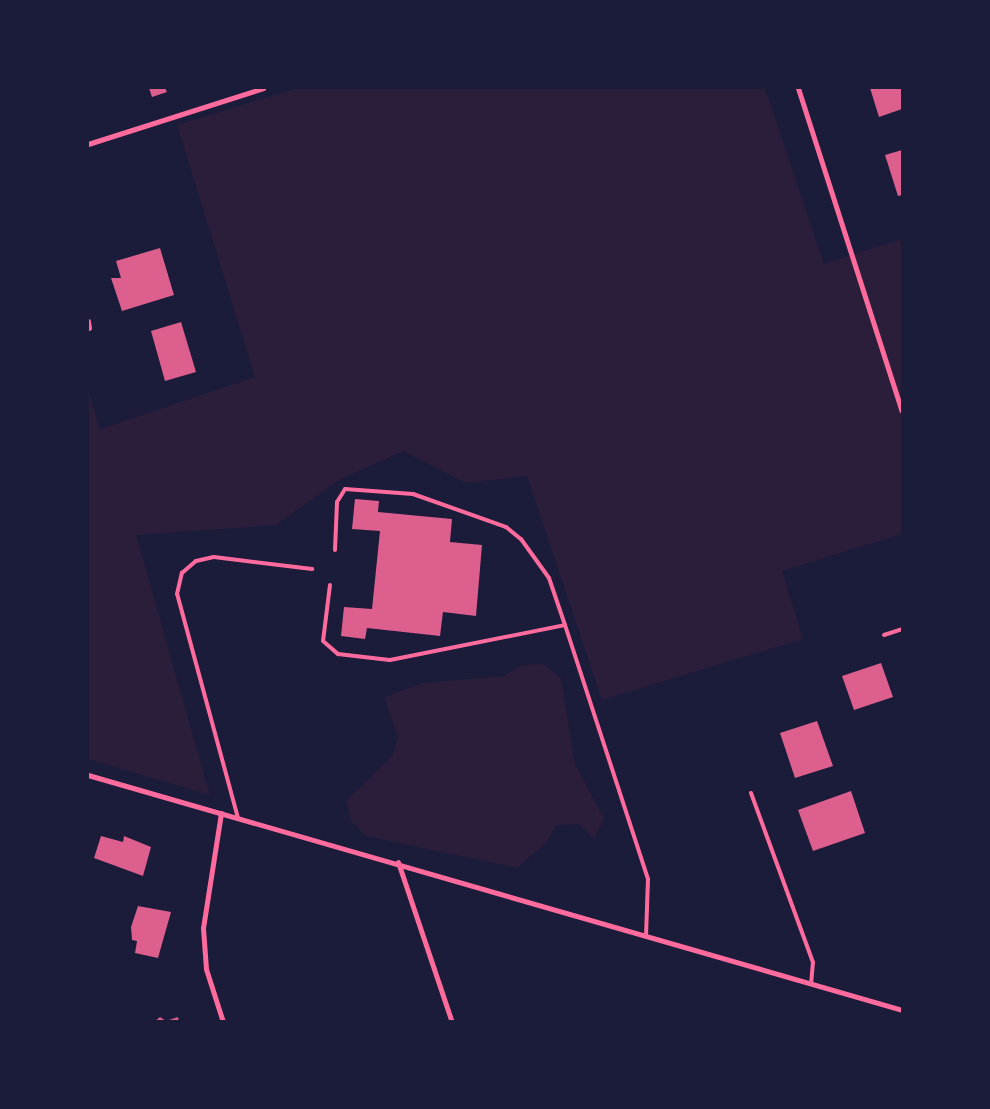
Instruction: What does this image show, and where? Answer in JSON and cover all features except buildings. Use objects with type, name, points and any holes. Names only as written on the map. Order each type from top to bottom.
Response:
[{"type":"street","points":[[88,144],[263,88]]},
{"type":"street","points":[[798,88],[902,411]]},
{"type":"street","points":[[88,321],[90,328]]},
{"type":"street","points":[[88,775],[398,862],[646,937],[902,1010]]},
{"type":"street","points":[[221,813],[203,928],[206,969],[223,1022]]},
{"type":"street","points":[[398,862],[452,1022]]},
{"type":"lane","points":[[335,550],[337,502],[345,489],[356,486],[413,494],[506,527],[522,539],[549,578],[648,879],[646,937]]},
{"type":"lane","points":[[238,818],[177,594],[182,573],[196,561],[214,557],[312,569]]},
{"type":"lane","points":[[330,585],[323,641],[338,654],[390,660],[565,625]]},
{"type":"lane","points":[[884,635],[902,629]]},
{"type":"lane","points":[[751,793],[813,962],[811,984]]},
{"type":"shaded area","points":[[298,88],[765,88],[824,264],[902,239],[902,534],[782,571],[803,639],[602,700],[527,476],[466,483],[403,451],[339,480],[276,525],[136,535],[210,795],[88,759],[88,389],[100,429],[255,377],[177,125]]},
{"type":"shaded area","points":[[544,664],[561,678],[575,764],[604,819],[594,839],[579,824],[557,825],[544,845],[517,868],[366,836],[351,820],[346,801],[392,756],[398,737],[384,697],[423,683],[504,676],[522,665]]}]
